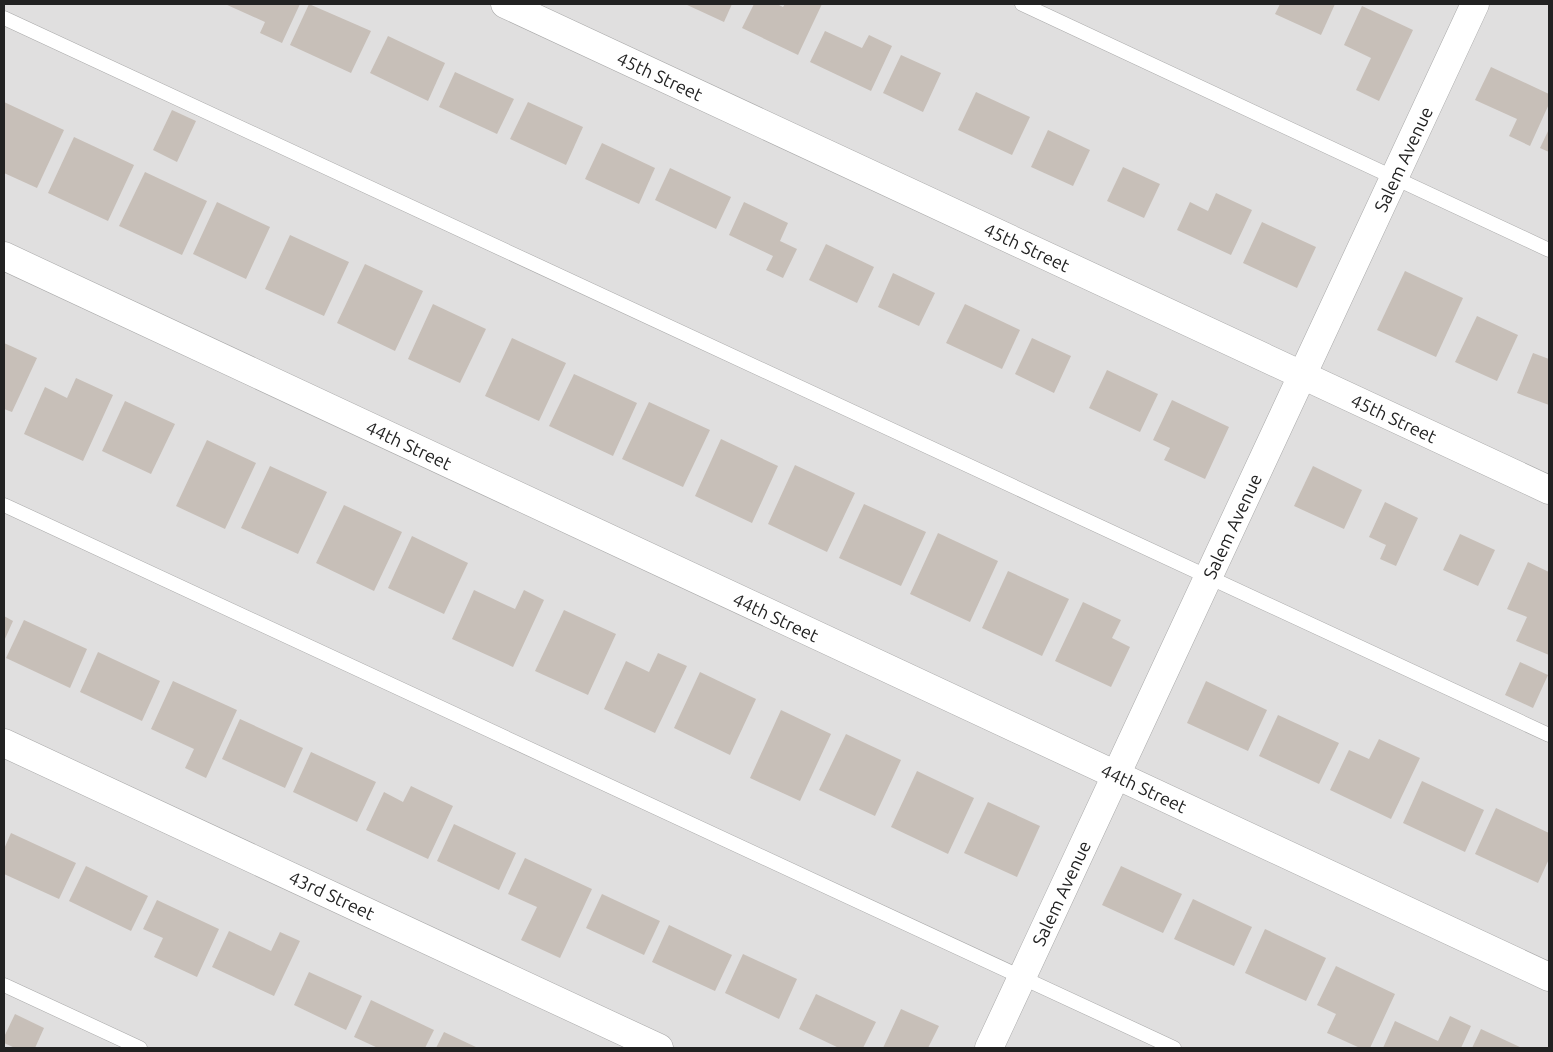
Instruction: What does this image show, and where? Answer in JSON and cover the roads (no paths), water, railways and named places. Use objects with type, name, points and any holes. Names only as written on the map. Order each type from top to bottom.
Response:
[{"type":"street","name":"45th Street","points":[[505,4],[1549,490]]},
{"type":"street","name":"Salem Avenue","points":[[989,1048],[1475,4]]},
{"type":"street","name":"44th Street","points":[[4,256],[1549,977]]},
{"type":"street","name":"43rd Street","points":[[4,743],[659,1048]]},
{"type":"lane","points":[[1022,4],[1549,250]]},
{"type":"lane","points":[[4,18],[1549,735]]},
{"type":"lane","points":[[4,505],[1174,1048]]},
{"type":"lane","points":[[4,985],[140,1048]]}]
